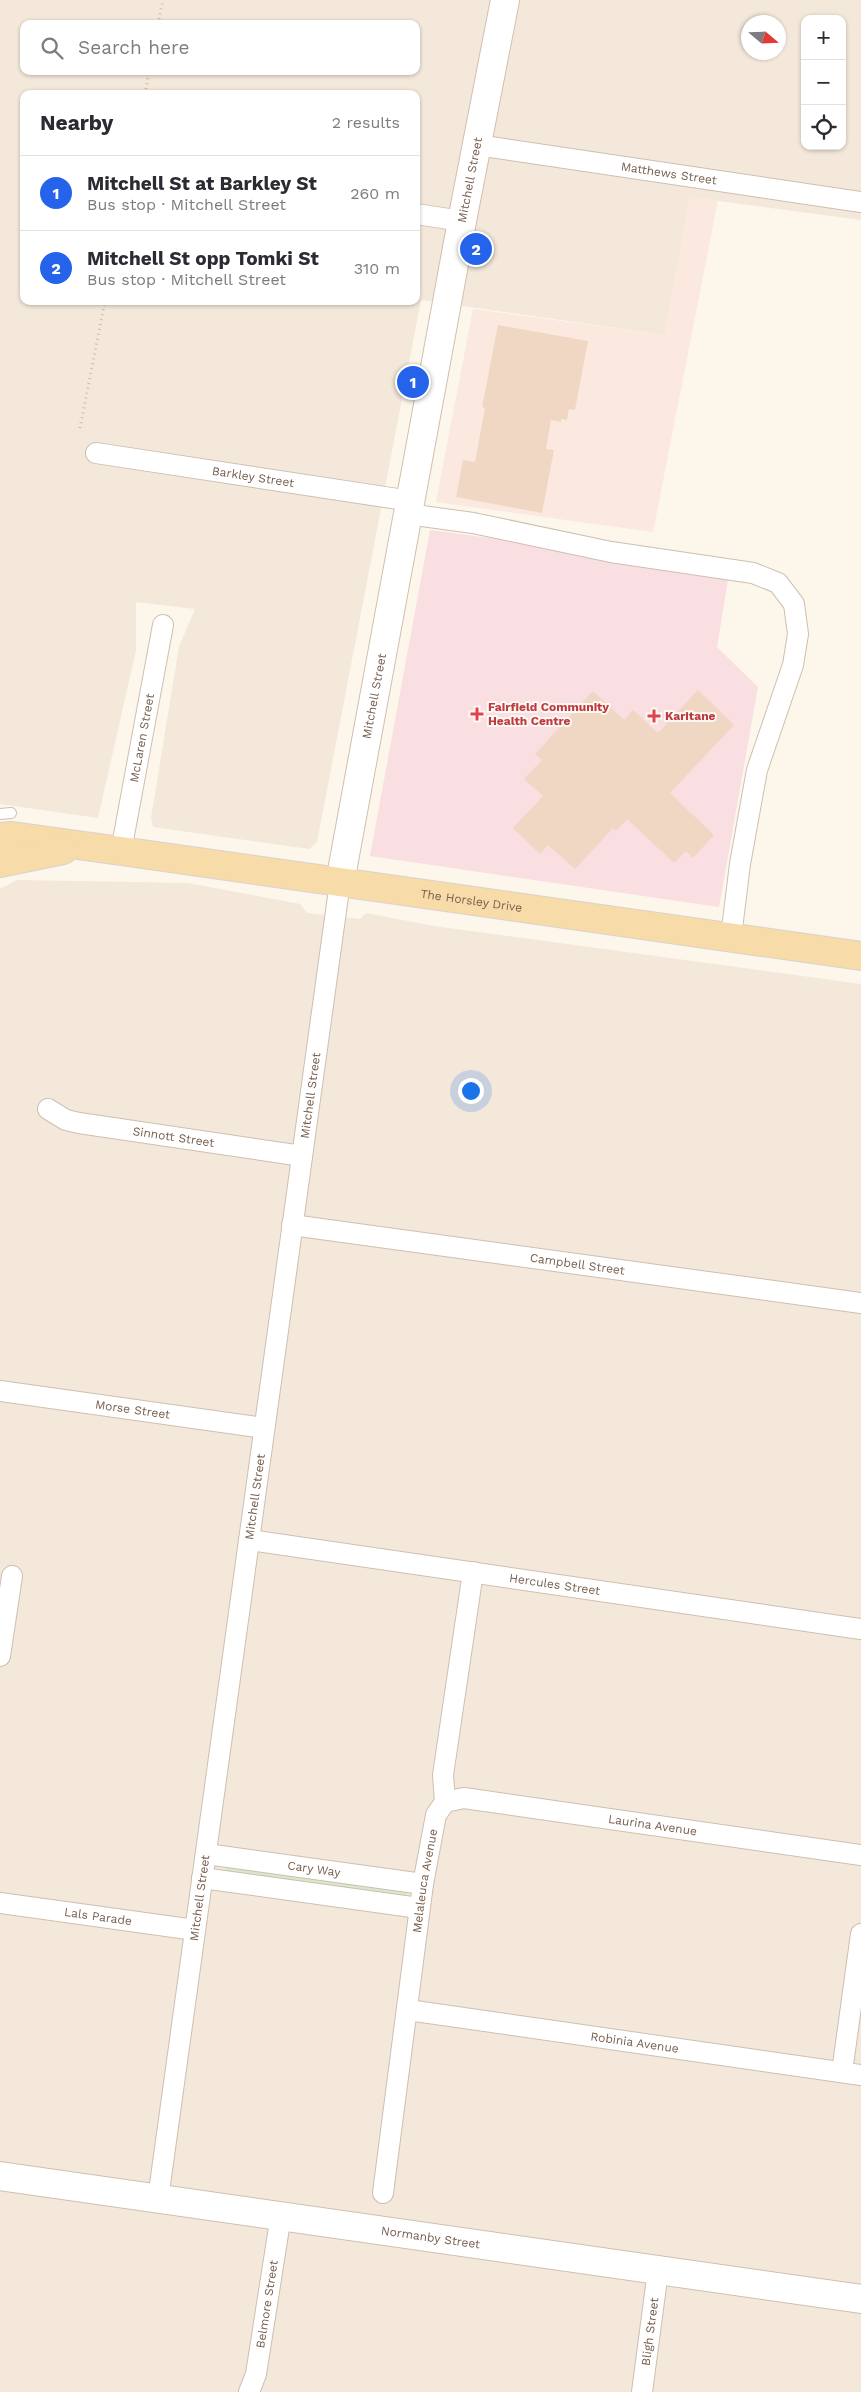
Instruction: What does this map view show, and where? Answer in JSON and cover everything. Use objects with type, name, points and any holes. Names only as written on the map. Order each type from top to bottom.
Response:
[{"type":"main road","name":"The Horsley Drive","points":[[6,825],[12,836],[861,956]]},
{"type":"main road","name":"The Horsley Drive","points":[[0,862],[81,846]]},
{"type":"street","name":"Mitchell Street","points":[[158,2199],[340,882],[462,221],[505,0]]},
{"type":"street","name":"Matthews Street","points":[[477,145],[861,202]]},
{"type":"street","points":[[420,215],[462,221]]},
{"type":"street","name":"Barkley Street","points":[[96,453],[409,507],[481,525],[611,552],[754,573],[778,583],[794,604],[798,634],[793,665],[758,770],[740,864],[731,938]]},
{"type":"street","name":"McLaren Street","points":[[121,851],[163,625]]},
{"type":"street","name":"Sinnott Street","points":[[48,1109],[66,1120],[79,1123],[302,1156]]},
{"type":"street","name":"Campbell Street","points":[[292,1224],[861,1303]]},
{"type":"street","name":"Morse Street","points":[[0,1391],[264,1428]]},
{"type":"street","name":"Hercules Street","points":[[249,1540],[861,1629]]},
{"type":"street","points":[[445,1802],[443,1775],[473,1572]]},
{"type":"street","points":[[0,1656],[12,1576]]},
{"type":"street","name":"Laurina Avenue","points":[[445,1802],[464,1798],[861,1855]]},
{"type":"street","name":"Melaleuca Avenue","points":[[383,2193],[408,2010],[419,1908],[436,1815],[445,1802]]},
{"type":"street","name":"Cary Way","points":[[206,1854],[423,1884]]},
{"type":"street","name":"Cary Way","points":[[202,1878],[419,1908]]},
{"type":"street","name":"Lals Parade","points":[[0,1902],[195,1930]]},
{"type":"street","points":[[852,2073],[861,1934]]},
{"type":"street","name":"Robinia Avenue","points":[[408,2010],[852,2073]]},
{"type":"street","name":"Normanby Street","points":[[0,2176],[861,2299]]},
{"type":"street","name":"Belmore Street","points":[[249,2392],[256,2374],[281,2215]]},
{"type":"street","name":"Bligh Street","points":[[642,2392],[658,2271]]},
{"type":"lane","points":[[0,814],[6,825]]},
{"type":"path","points":[[159,20],[163,0]]},
{"type":"path","points":[[146,90],[148,75]]},
{"type":"path","points":[[80,428],[104,305]]},
{"type":"shaded area","points":[[0,0],[861,0],[861,220],[690,197],[665,335],[421,300],[317,842],[309,849],[153,827],[151,818],[179,647],[195,609],[136,602],[136,650],[98,818],[0,804]]},
{"type":"shaded area","points":[[690,197],[718,200],[653,532],[436,502],[473,309],[665,335]]},
{"type":"shaded area","points":[[430,530],[534,544],[612,562],[728,580],[717,647],[758,687],[719,907],[370,856]]},
{"type":"shaded area","points":[[17,880],[188,883],[300,904],[307,913],[360,919],[366,913],[434,926],[861,984],[861,2392],[0,2392],[0,889]]},
{"type":"green space","points":[[226,1864],[407,1889],[406,1898],[225,1875]]},
{"type":"building","points":[[498,325],[588,341],[575,410],[569,409],[567,420],[561,419],[561,422],[551,420],[546,449],[554,450],[542,513],[456,497],[463,460],[475,462],[485,408],[482,407]]},
{"type":"building","points":[[698,690],[734,725],[670,793],[714,835],[693,858],[686,851],[674,863],[627,819],[616,831],[613,828],[575,869],[548,845],[540,854],[513,828],[543,796],[524,779],[542,760],[535,754],[593,691],[624,720],[633,710],[658,733]]},
{"type":"place","name":"Mitchell St opp Tomki St","points":[[476,249]]},
{"type":"place","name":"Mitchell St at Barkley St","points":[[413,382]]},
{"type":"place","name":"Fairfield Community Health Centre","points":[[477,714]]},
{"type":"place","name":"Karitane","points":[[654,716]]}]
